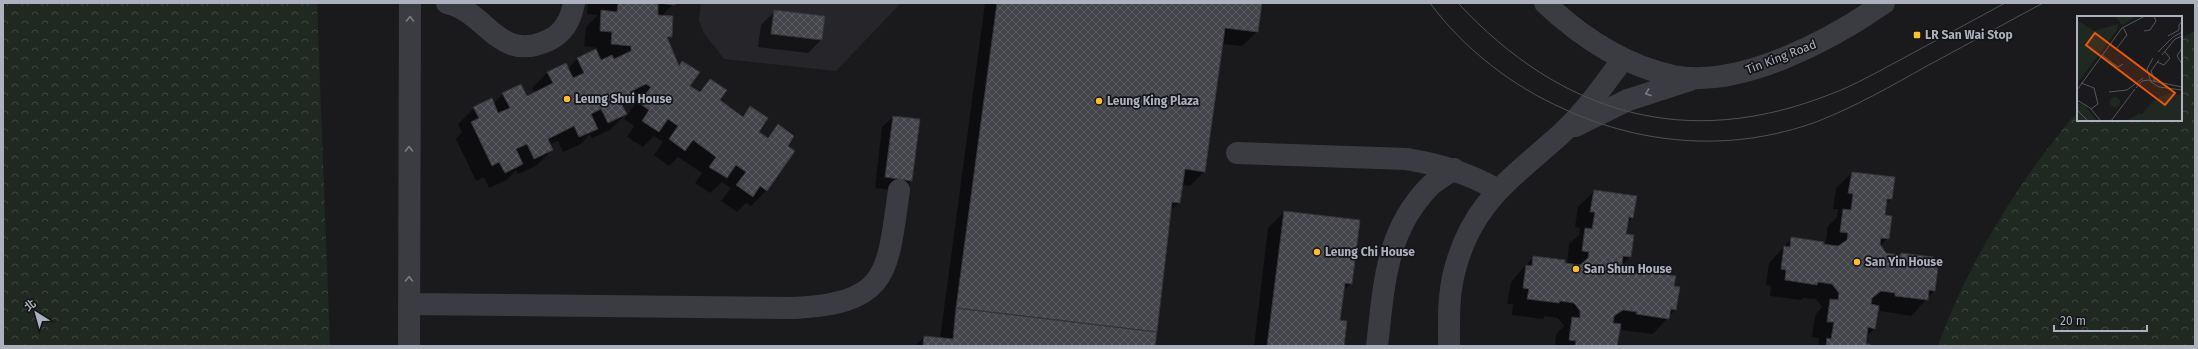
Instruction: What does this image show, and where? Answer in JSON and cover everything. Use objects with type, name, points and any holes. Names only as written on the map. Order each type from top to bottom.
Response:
[{"type":"street","points":[[409,346],[410,3]]},
{"type":"street","points":[[447,3],[456,5],[476,17],[492,34],[513,46],[536,46],[558,36],[572,17],[574,3]]},
{"type":"street","name":"Tin King Road","points":[[1545,3],[1590,40],[1623,59],[1649,69],[1674,76],[1699,78],[1745,72],[1791,56],[1822,42],[1884,3]]},
{"type":"street","points":[[1449,346],[1449,305],[1454,274],[1464,244],[1475,221],[1498,190],[1562,133],[1585,108],[1623,59]]},
{"type":"street","points":[[1562,133],[1628,100],[1662,87],[1699,78]]},
{"type":"street","points":[[1237,153],[1406,159],[1430,162],[1454,169],[1498,190]]},
{"type":"street","points":[[1377,346],[1387,264],[1396,235],[1410,209],[1430,187],[1454,169]]},
{"type":"street","points":[[409,304],[793,308],[821,307],[842,303],[857,298],[868,290],[884,269],[891,244],[899,190]]},
{"type":"shaded area","points":[[701,3],[901,3],[836,71],[724,59],[703,32],[699,20]]},
{"type":"green space","points":[[3,3],[317,3],[330,346],[3,346]]},
{"type":"green space","points":[[2195,31],[2195,346],[1938,346],[1964,284],[1998,222],[2037,163],[2077,112],[2077,121],[2182,121],[2182,38]]},
{"type":"building","name":"Leung Shui House","points":[[618,3],[658,3],[658,15],[673,16],[672,37],[667,37],[679,66],[682,61],[700,72],[690,86],[700,92],[710,79],[727,90],[720,100],[743,117],[750,106],[768,118],[759,132],[768,138],[778,124],[794,136],[788,146],[795,151],[767,191],[760,186],[753,197],[736,185],[746,172],[736,165],[727,178],[709,167],[716,157],[693,140],[685,151],[669,139],[678,126],[668,119],[659,132],[642,121],[649,110],[639,103],[651,87],[646,84],[630,92],[632,98],[621,103],[627,114],[608,123],[601,109],[591,114],[598,129],[579,137],[574,126],[548,139],[553,150],[534,159],[527,144],[516,149],[523,164],[505,173],[499,162],[492,166],[471,122],[479,118],[473,107],[492,98],[498,113],[510,108],[502,93],[521,84],[527,96],[553,83],[547,72],[566,63],[573,78],[584,73],[577,58],[596,49],[601,60],[612,55],[614,59],[631,51],[631,46],[611,44],[612,32],[600,31],[601,10],[617,12]]},
{"type":"building","points":[[658,3],[675,3],[675,5]]},
{"type":"building","name":"Leung King Plaza","points":[[997,3],[1262,3],[1258,32],[1225,28],[1205,172],[1185,169],[1180,203],[1172,202],[1157,332],[956,308]]},
{"type":"building","points":[[774,10],[825,16],[822,40],[771,34]]},
{"type":"building","points":[[893,116],[920,119],[912,181],[885,177]]},
{"type":"building","name":"San Yin House","points":[[1852,172],[1895,177],[1892,199],[1887,199],[1885,215],[1892,216],[1889,239],[1881,238],[1880,244],[1886,253],[1901,255],[1901,253],[1934,257],[1932,267],[1938,268],[1935,291],[1929,290],[1928,300],[1895,296],[1895,293],[1881,291],[1872,298],[1871,304],[1879,306],[1875,329],[1868,327],[1866,344],[1870,344],[1870,346],[1826,346],[1827,338],[1831,339],[1834,322],[1827,322],[1830,299],[1838,300],[1839,293],[1832,284],[1818,282],[1817,285],[1785,280],[1786,270],[1781,269],[1784,246],[1790,247],[1791,237],[1824,242],[1823,244],[1838,246],[1847,240],[1848,233],[1840,232],[1843,209],[1851,210],[1853,194],[1848,193]]},
{"type":"building","name":"San Shun House","points":[[1594,190],[1637,196],[1633,218],[1629,217],[1626,234],[1634,235],[1631,257],[1623,256],[1622,263],[1629,272],[1643,274],[1643,271],[1676,276],[1674,286],[1680,287],[1676,310],[1671,309],[1669,319],[1636,314],[1637,312],[1623,310],[1614,316],[1613,323],[1621,324],[1617,346],[1575,346],[1576,341],[1569,340],[1572,317],[1580,318],[1580,311],[1574,303],[1560,301],[1559,303],[1527,299],[1529,289],[1523,288],[1526,265],[1532,266],[1533,256],[1565,260],[1565,263],[1580,265],[1588,258],[1589,252],[1582,251],[1585,228],[1592,229],[1595,212],[1590,212]]},
{"type":"building","name":"Leung Chi House","points":[[1284,211],[1360,220],[1352,284],[1345,283],[1340,320],[1347,321],[1344,346],[1267,346]]},
{"type":"building","points":[[956,308],[1157,332],[1155,346],[923,346],[924,336],[953,339]]},
{"type":"tram line","points":[[1430,3],[1458,36],[1490,65],[1545,100],[1594,121],[1625,131],[1689,141],[1721,141],[1753,138],[1785,132],[1816,122],[1873,96],[2043,3]]},
{"type":"tram line","points":[[1458,3],[1498,41],[1540,72],[1584,96],[1630,112],[1677,120],[1727,120],[1778,111],[1831,94],[1849,87],[2005,3]]},
{"type":"place","name":"LR San Wai Stop","points":[[1917,35]]},
{"type":"place","name":"Leung Shui House","points":[[567,99]]},
{"type":"place","name":"Leung King Plaza","points":[[1099,101]]},
{"type":"place","name":"Leung Chi House","points":[[1317,252]]},
{"type":"place","name":"San Yin House","points":[[1857,262]]},
{"type":"place","name":"San Shun House","points":[[1576,269]]}]
